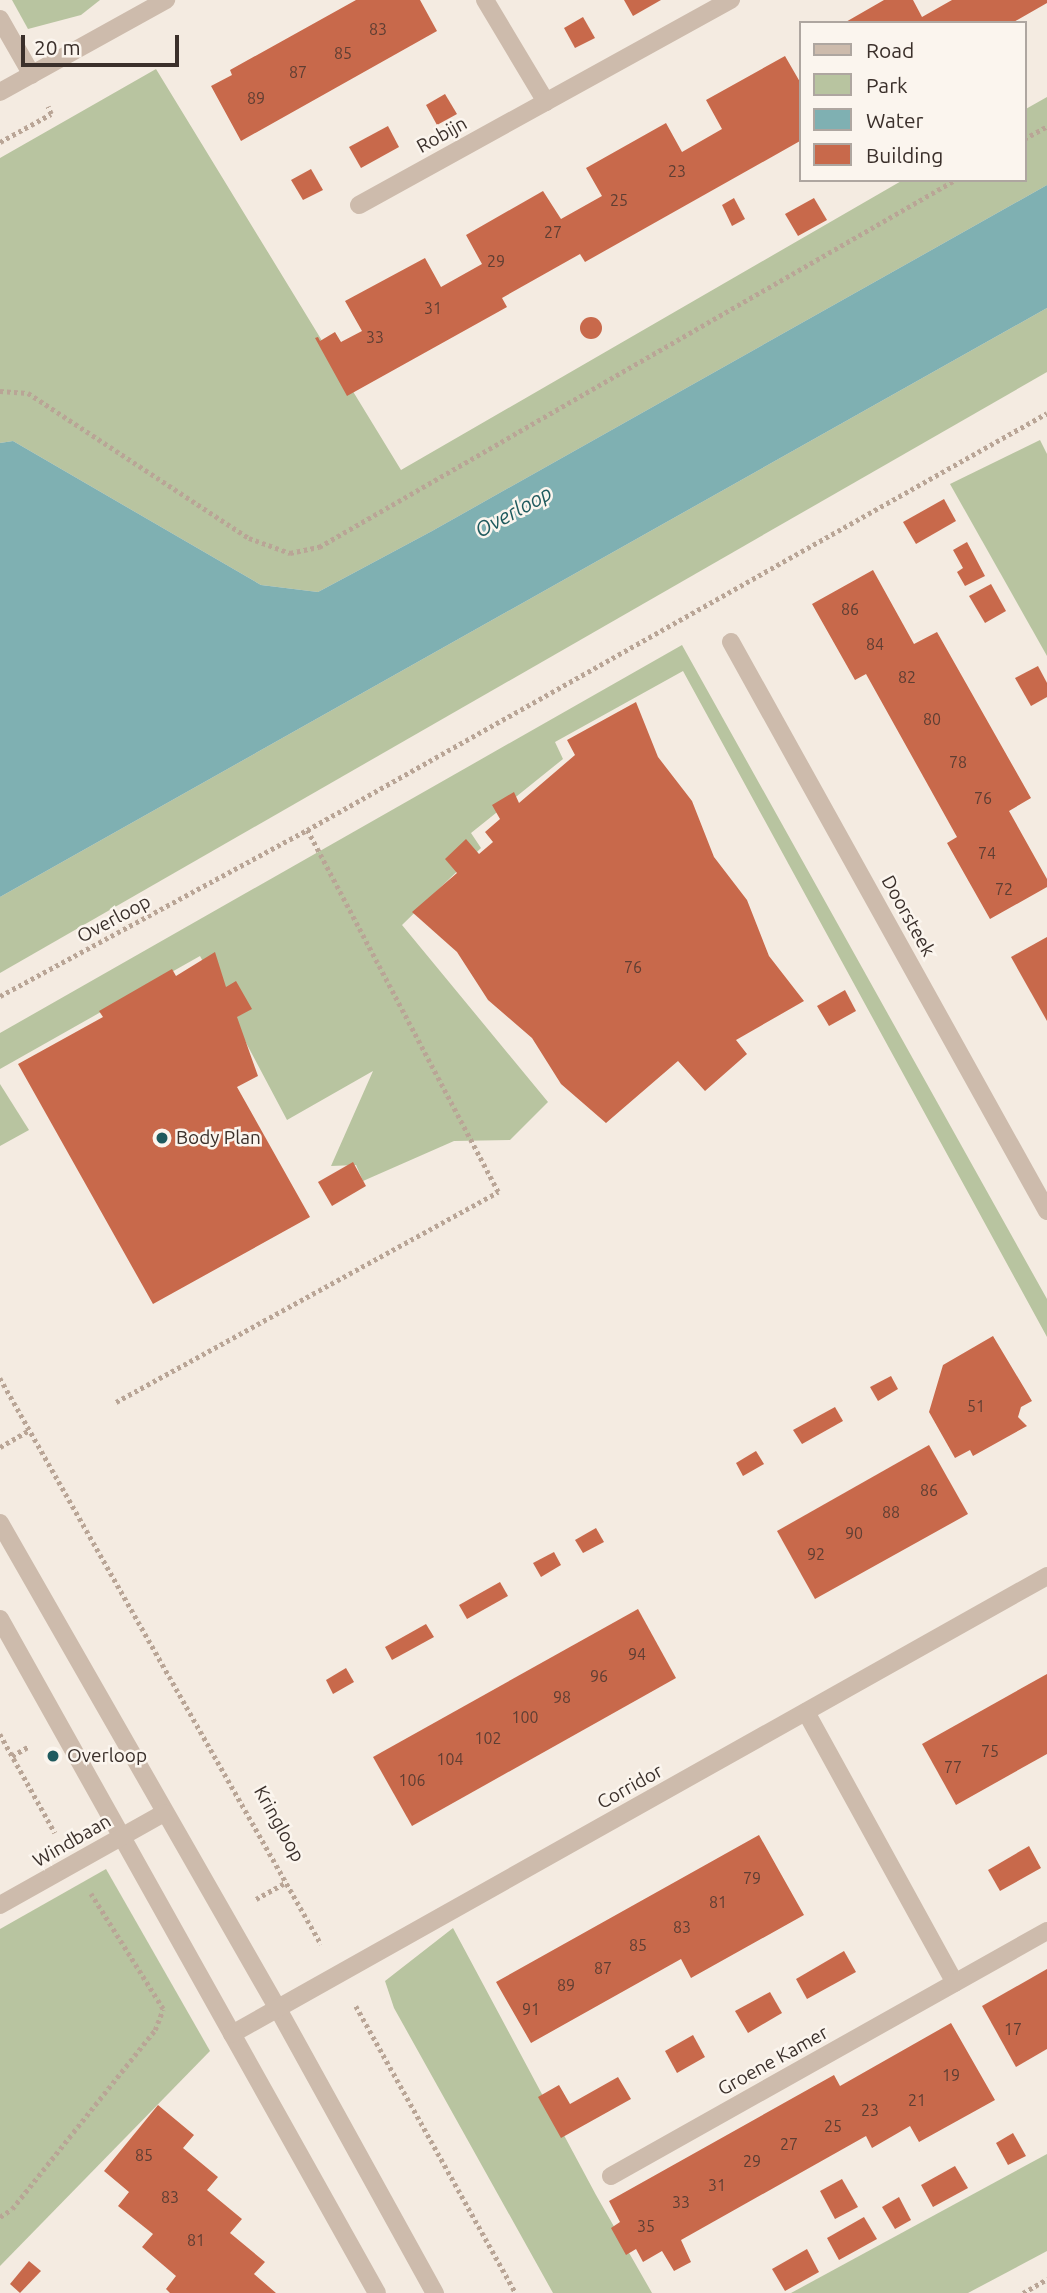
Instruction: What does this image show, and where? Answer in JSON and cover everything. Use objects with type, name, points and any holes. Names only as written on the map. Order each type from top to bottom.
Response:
[{"type":"street","points":[[0,92],[166,0]]},
{"type":"street","points":[[485,0],[546,102]]},
{"type":"street","name":"Robijn","points":[[359,205],[731,0]]},
{"type":"street","points":[[0,19],[32,75]]},
{"type":"street","name":"Doorsteek","points":[[731,642],[1047,1211]]},
{"type":"street","points":[[0,1523],[278,2009],[435,2293]]},
{"type":"street","name":"Corridor","points":[[232,2034],[1047,1576]]},
{"type":"street","points":[[0,1619],[377,2293]]},
{"type":"street","points":[[806,1712],[955,1983]]},
{"type":"street","name":"Windbaan","points":[[0,1905],[164,1813]]},
{"type":"street","name":"Groene Kamer","points":[[611,2175],[1047,1931]]},
{"type":"path","points":[[1026,138],[1047,126]]},
{"type":"path","points":[[0,391],[29,393],[249,538],[290,553],[319,547],[952,182]]},
{"type":"path","name":"Overloop","points":[[0,996],[307,830],[1047,413]]},
{"type":"path","points":[[116,1402],[499,1192],[307,830]]},
{"type":"path","name":"Kringloop","points":[[0,1378],[229,1776],[516,2293]]},
{"type":"path","points":[[0,1447],[30,1430]]},
{"type":"path","points":[[0,1734],[72,1865],[163,2010],[147,2041],[12,2209],[0,2217]]},
{"type":"path","points":[[1023,2293],[1047,2279]]},
{"type":"green space","points":[[12,0],[100,0],[81,15],[28,29]]},
{"type":"green space","points":[[156,69],[401,470],[900,182],[1026,182],[1026,109],[1047,97],[1047,185],[432,531],[318,592],[261,585],[13,441],[0,443],[0,158]]},
{"type":"green space","points":[[1047,308],[1047,372],[0,973],[0,897]]},
{"type":"green space","points":[[1040,440],[1047,454],[1047,656],[950,484]]},
{"type":"green space","points":[[682,645],[1047,1299],[1047,1337],[683,671],[555,742],[563,759],[471,833],[481,848],[402,925],[548,1102],[510,1140],[454,1141],[363,1181],[356,1165],[331,1166],[373,1071],[287,1120],[200,956],[0,1069],[0,1033]]},
{"type":"green space","points":[[0,1084],[29,1130],[0,1146]]},
{"type":"green space","points":[[106,1869],[210,2051],[0,2266],[0,1929]]},
{"type":"green space","points":[[453,1928],[596,2195],[652,2293],[553,2293],[394,2008],[385,1981]]},
{"type":"green space","points":[[1047,2154],[1047,2251],[968,2293],[791,2293]]},
{"type":"water","points":[[1047,185],[1047,308],[0,897],[0,443],[13,441],[261,585],[318,592],[432,531]]},
{"type":"building","points":[[356,0],[420,0],[437,31],[241,141],[211,86],[232,75],[230,70]]},
{"type":"building","points":[[624,0],[661,0],[633,16]]},
{"type":"building","points":[[884,0],[913,0],[922,17],[952,0],[1047,0],[1047,3],[1016,21],[847,21]]},
{"type":"building","points":[[583,17],[595,38],[575,48],[564,28]]},
{"type":"building","points":[[785,56],[799,80],[799,142],[585,262],[580,254],[502,298],[507,307],[347,396],[315,338],[318,337],[320,341],[335,332],[341,342],[362,331],[345,301],[425,258],[441,287],[482,264],[466,235],[543,191],[561,219],[602,196],[586,168],[666,123],[682,152],[722,129],[706,100]]},
{"type":"building","points":[[445,94],[457,114],[437,125],[426,105]]},
{"type":"building","points":[[388,126],[399,147],[361,168],[349,147]]},
{"type":"building","points":[[311,169],[323,190],[303,200],[291,180]]},
{"type":"building","points":[[734,198],[745,219],[732,226],[722,205]]},
{"type":"building","points":[[814,198],[827,220],[798,236],[785,214]]},
{"type":"building","points":[[591,317],[601,324],[602,328],[595,338],[591,339],[581,332],[580,328],[587,318]]},
{"type":"building","points":[[944,499],[956,521],[916,544],[903,522]]},
{"type":"building","points":[[967,542],[985,576],[965,586],[957,572],[963,568],[953,550]]},
{"type":"building","points":[[873,570],[914,644],[937,632],[1031,798],[1009,811],[1047,879],[1047,887],[990,919],[947,843],[957,837],[866,674],[855,680],[812,604]]},
{"type":"building","points":[[991,584],[1006,611],[985,623],[969,596]]},
{"type":"building","points":[[1038,666],[1047,683],[1047,697],[1031,706],[1015,678]]},
{"type":"building","points":[[636,702],[658,757],[692,801],[714,857],[747,900],[769,956],[804,1001],[736,1040],[747,1054],[705,1091],[678,1061],[606,1123],[561,1084],[532,1038],[488,1000],[457,952],[412,912],[457,873],[445,859],[466,839],[479,854],[493,842],[485,832],[500,819],[492,805],[514,792],[519,803],[575,755],[567,740]]},
{"type":"building","points":[[1047,937],[1047,1021],[1011,957]]},
{"type":"building","points":[[215,952],[226,987],[236,981],[252,1009],[237,1017],[258,1076],[237,1087],[310,1217],[153,1304],[18,1064],[103,1017],[99,1011],[172,969],[176,976]]},
{"type":"building","points":[[845,990],[856,1011],[829,1026],[817,1006]]},
{"type":"building","points":[[353,1162],[366,1186],[332,1206],[318,1182]]},
{"type":"building","points":[[993,1336],[1032,1401],[1021,1407],[1018,1417],[1027,1426],[973,1456],[970,1450],[955,1458],[929,1412],[943,1365]]},
{"type":"building","points":[[891,1376],[898,1389],[878,1401],[870,1387]]},
{"type":"building","points":[[835,1407],[843,1421],[802,1444],[793,1430]]},
{"type":"building","points":[[929,1445],[968,1514],[815,1599],[777,1531]]},
{"type":"building","points":[[756,1451],[764,1464],[743,1476],[736,1463]]},
{"type":"building","points":[[596,1528],[604,1542],[583,1553],[575,1540]]},
{"type":"building","points":[[554,1552],[561,1565],[541,1577],[533,1563]]},
{"type":"building","points":[[500,1582],[508,1596],[467,1619],[459,1605]]},
{"type":"building","points":[[638,1609],[676,1678],[412,1826],[373,1757]]},
{"type":"building","points":[[426,1624],[434,1637],[392,1660],[385,1647]]},
{"type":"building","points":[[346,1668],[354,1682],[333,1694],[326,1680]]},
{"type":"building","points":[[1047,1674],[1047,1754],[956,1805],[922,1744]]},
{"type":"building","points":[[759,1835],[804,1915],[691,1978],[681,1959],[531,2043],[496,1982]]},
{"type":"building","points":[[1029,1846],[1041,1868],[1000,1891],[988,1870]]},
{"type":"building","points":[[844,1951],[856,1972],[807,1999],[796,1979]]},
{"type":"building","points":[[1047,1969],[1047,2049],[1016,2067],[982,2006]]},
{"type":"building","points":[[770,1992],[782,2013],[748,2033],[735,2011]]},
{"type":"building","points":[[951,2023],[995,2100],[919,2142],[910,2126],[872,2148],[866,2136],[681,2240],[691,2262],[674,2271],[662,2251],[643,2262],[636,2249],[626,2255],[611,2228],[620,2222],[609,2201],[834,2075],[840,2086]]},
{"type":"building","points":[[693,2035],[705,2057],[677,2073],[665,2051]]},
{"type":"building","points":[[618,2077],[631,2099],[561,2138],[538,2097],[559,2085],[570,2104]]},
{"type":"building","points":[[158,2105],[194,2135],[183,2148],[218,2177],[207,2190],[242,2219],[230,2233],[265,2262],[254,2274],[276,2293],[170,2293],[166,2289],[176,2276],[142,2247],[153,2234],[118,2206],[129,2192],[104,2171]]},
{"type":"building","points":[[1013,2133],[1026,2156],[1008,2165],[996,2143]]},
{"type":"building","points":[[955,2166],[968,2188],[933,2207],[921,2185]]},
{"type":"building","points":[[842,2179],[858,2207],[835,2219],[820,2191]]},
{"type":"building","points":[[899,2197],[911,2220],[895,2229],[882,2207]]},
{"type":"building","points":[[864,2217],[877,2239],[839,2260],[827,2238]]},
{"type":"building","points":[[807,2249],[819,2272],[785,2291],[772,2269]]},
{"type":"building","points":[[29,2261],[41,2271],[20,2293],[10,2284]]},
{"type":"place","name":"Body Plan","points":[[162,1138]]},
{"type":"place","name":"Overloop","points":[[53,1756]]}]
